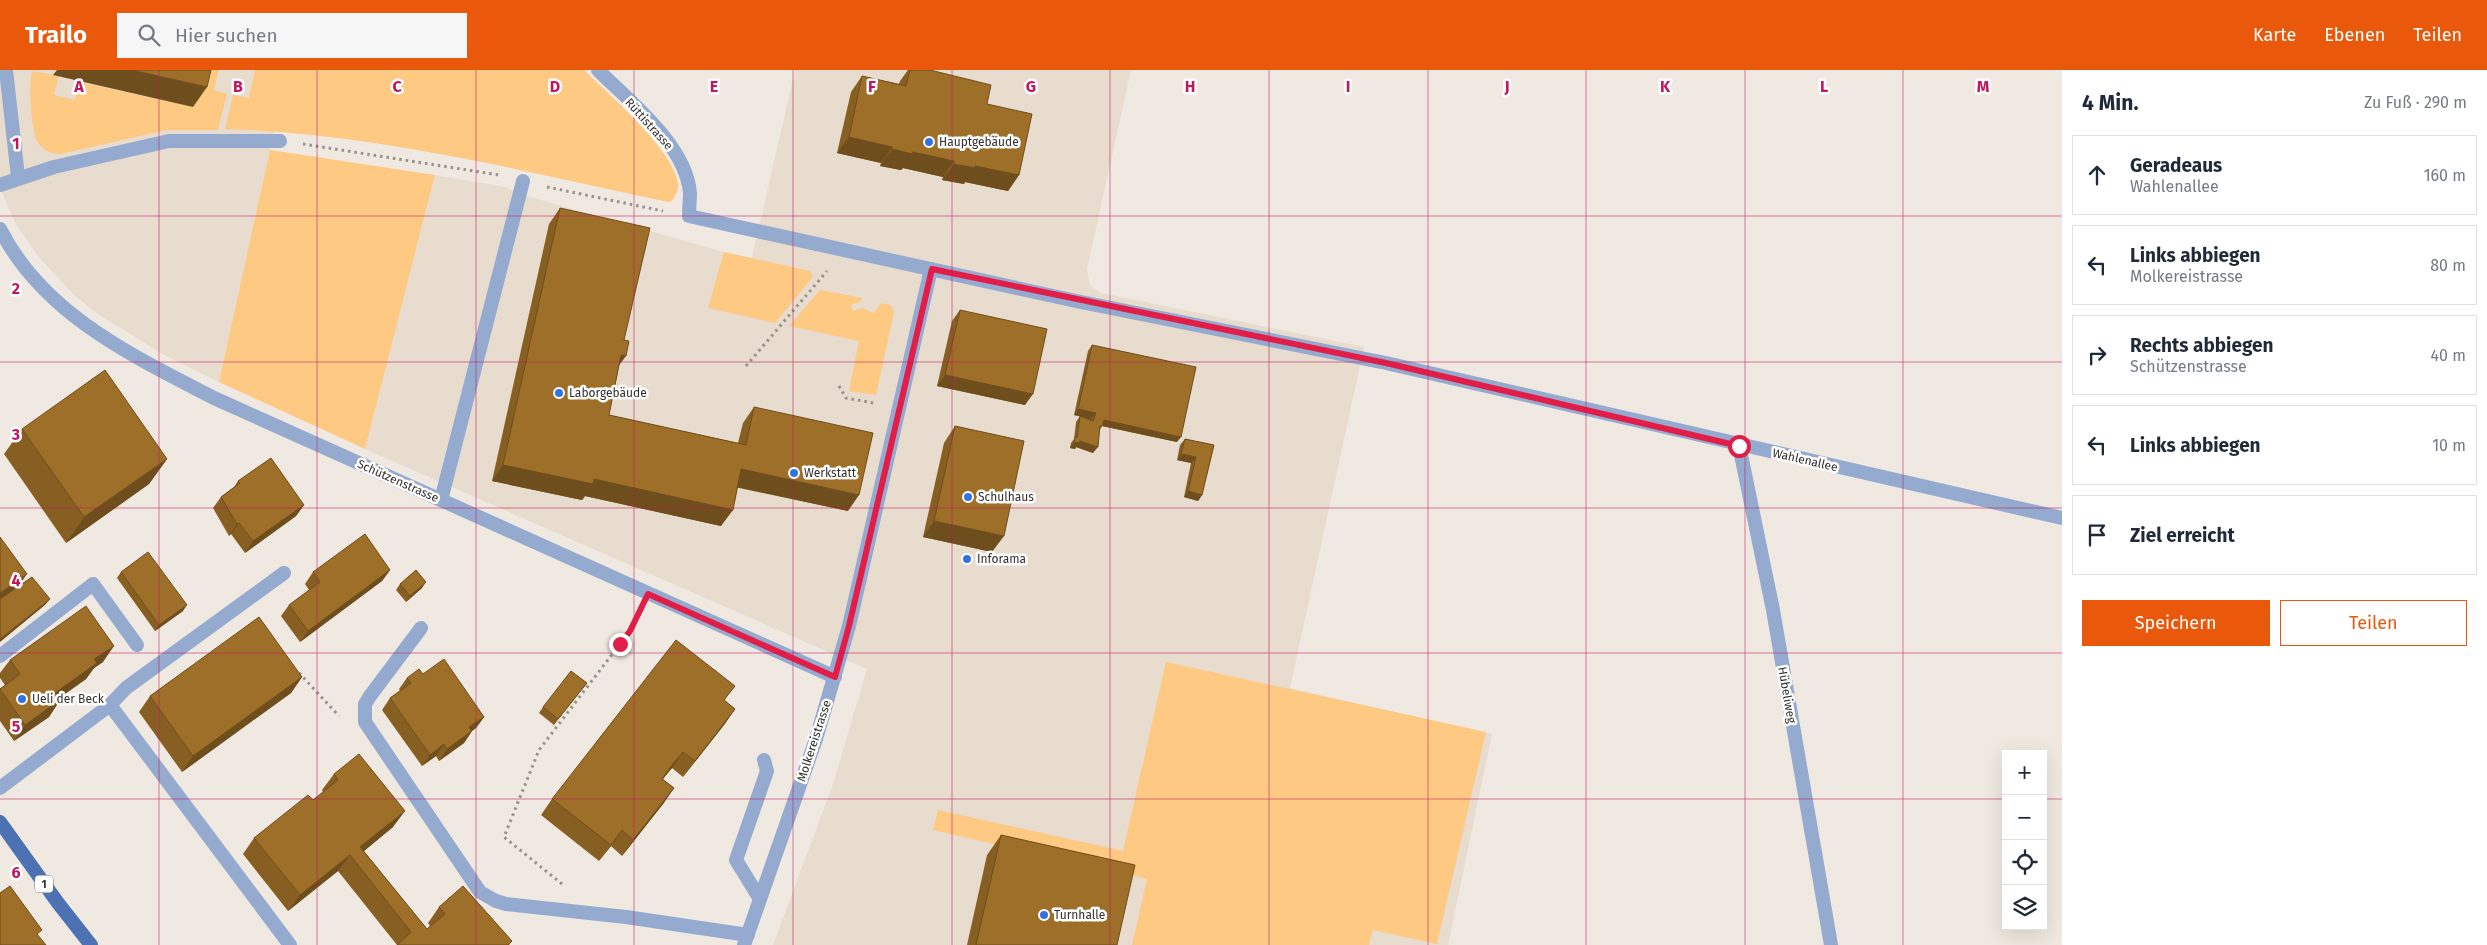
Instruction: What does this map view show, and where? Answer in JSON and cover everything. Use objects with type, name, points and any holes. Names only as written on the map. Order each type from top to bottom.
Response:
[{"type":"main road","name":"1","points":[[0,822],[58,904],[91,945]]},
{"type":"street","points":[[6,70],[18,177]]},
{"type":"street","name":"Rüttistrasse","points":[[598,70],[658,130],[678,157],[690,192],[689,216]]},
{"type":"street","points":[[0,185],[18,177],[54,167],[169,141],[280,140]]},
{"type":"street","points":[[441,500],[523,181]]},
{"type":"street","name":"Wahlenallee","points":[[689,216],[845,251],[1386,363],[1739,446],[2062,518]]},
{"type":"street","name":"Schützenstrasse","points":[[0,229],[24,267],[42,287],[86,326],[117,347],[214,398],[835,677]]},
{"type":"street","name":"Molkereistrasse","points":[[746,940],[835,677],[849,626],[932,269]]},
{"type":"street","name":"Hübeliweg","points":[[1739,446],[1773,610],[1831,945]]},
{"type":"street","points":[[0,788],[110,705],[126,688],[284,573]]},
{"type":"street","points":[[0,656],[94,584],[137,645]]},
{"type":"street","points":[[421,628],[370,696],[366,704],[365,722],[480,892],[506,904],[626,917],[746,940]]},
{"type":"street","points":[[110,705],[290,945]]},
{"type":"street","points":[[760,899],[736,860],[767,771],[764,760]]},
{"type":"path","points":[[280,140],[440,164],[689,216]]},
{"type":"path","points":[[746,366],[845,251]]},
{"type":"path","points":[[839,386],[846,398],[899,408]]},
{"type":"path","points":[[563,884],[504,837],[539,750],[630,631],[648,594]]},
{"type":"shaded area","points":[[0,70],[288,70],[219,382],[164,355],[98,314],[74,295],[38,256],[17,226],[0,188]]},
{"type":"shaded area","points":[[201,70],[219,70],[214,90],[227,94],[218,130],[167,130],[60,154],[47,151],[37,141],[33,127],[31,106],[30,84],[33,71],[59,76],[54,95],[75,100],[80,82],[193,107]]},
{"type":"shaded area","points":[[255,70],[584,70],[624,108],[664,154],[673,169],[678,183],[677,190],[672,201],[668,202],[448,155],[337,138],[225,129],[233,95],[249,98]]},
{"type":"shaded area","name":"Inforama","points":[[795,70],[1131,70],[1087,269],[1090,286],[1101,293],[1364,347],[1290,688],[1492,734],[1448,945],[773,945],[832,787],[867,669],[365,449],[435,175],[505,187],[527,196],[724,252],[752,258]]},
{"type":"shaded area","points":[[270,150],[435,175],[365,449],[219,382]]},
{"type":"shaded area","points":[[724,252],[810,271],[813,277],[775,323],[708,308]]},
{"type":"shaded area","points":[[820,290],[862,298],[860,302],[851,305],[853,311],[863,308],[874,313],[881,303],[890,305],[894,312],[876,395],[849,391],[859,341],[789,326]]},
{"type":"shaded area","points":[[1166,662],[1486,732],[1437,944],[1373,930],[1369,945],[1132,945],[1147,879],[933,830],[938,810],[1123,851]]},
{"type":"building","points":[[132,70],[211,70],[207,87]]},
{"type":"building","name":"Hauptgebäude","points":[[910,70],[930,70],[991,85],[987,104],[1032,114],[1019,175],[975,166],[975,168],[954,164],[954,161],[913,152],[912,154],[892,149],[892,147],[849,137],[862,76],[906,86]]},
{"type":"building","name":"Laborgebäude","points":[[560,208],[650,228],[624,340],[629,341],[626,356],[621,355],[609,415],[746,445],[754,407],[873,433],[859,495],[741,469],[733,510],[594,479],[593,484],[503,465]]},
{"type":"building","points":[[960,310],[1047,329],[1033,394],[945,375]]},
{"type":"building","points":[[1092,345],[1196,367],[1181,437],[1104,420],[1102,426],[1100,426],[1098,447],[1080,441],[1079,443],[1074,442],[1075,437],[1077,437],[1080,416],[1093,421],[1096,413],[1078,409]]},
{"type":"building","points":[[105,370],[167,459],[84,517],[22,429]]},
{"type":"building","name":"Schulhaus","points":[[955,426],[1024,441],[1004,536],[934,521]]},
{"type":"building","points":[[1185,439],[1214,445],[1202,495],[1188,491],[1196,457],[1181,454]]},
{"type":"building","points":[[271,458],[304,505],[253,541],[239,523],[237,524],[221,497],[240,483],[238,481]]},
{"type":"building","points":[[365,534],[390,570],[308,631],[289,605],[320,582],[313,572]]},
{"type":"building","points":[[0,537],[27,574],[0,593]]},
{"type":"building","points":[[148,552],[187,605],[159,625],[121,572]]},
{"type":"building","points":[[416,570],[426,582],[410,596],[400,584]]},
{"type":"building","points":[[32,577],[50,599],[0,639],[0,599]]},
{"type":"building","points":[[86,606],[114,646],[94,659],[97,663],[55,693],[60,700],[25,725],[0,689],[20,674],[10,660]]},
{"type":"building","points":[[259,617],[302,677],[193,756],[150,696]]},
{"type":"building","points":[[676,640],[735,686],[724,700],[735,709],[695,761],[683,752],[672,765],[662,779],[674,788],[633,840],[622,830],[611,845],[552,799]]},
{"type":"building","points":[[444,659],[484,717],[469,727],[472,731],[447,749],[444,744],[430,755],[390,698],[411,683],[407,678],[419,669],[423,674]]},
{"type":"building","points":[[571,671],[587,683],[558,719],[543,707]]},
{"type":"building","points":[[359,754],[405,811],[360,847],[427,929],[445,914],[439,907],[463,886],[512,941],[508,945],[397,945],[411,932],[350,855],[300,895],[254,838],[308,795],[313,800],[338,780],[334,774]]},
{"type":"building","name":"Turnhalle","points":[[1001,835],[1135,865],[1117,945],[976,945]]},
{"type":"building","points":[[10,886],[42,930],[37,934],[46,945],[0,945],[0,893]]},
{"type":"place","name":"Hauptgebäude","points":[[929,142]]},
{"type":"place","name":"Laborgebäude","points":[[559,393]]},
{"type":"place","name":"Werkstatt","points":[[794,473]]},
{"type":"place","name":"Schulhaus","points":[[968,497]]},
{"type":"place","name":"Inforama","points":[[967,559]]},
{"type":"place","name":"Ueli der Beck","points":[[22,699]]},
{"type":"place","name":"Turnhalle","points":[[1044,915]]},
{"type":"route","points":[[620,644],[630,631],[648,594],[835,677],[849,626],[932,269],[1386,363],[1553,400],[1739,446]]}]
